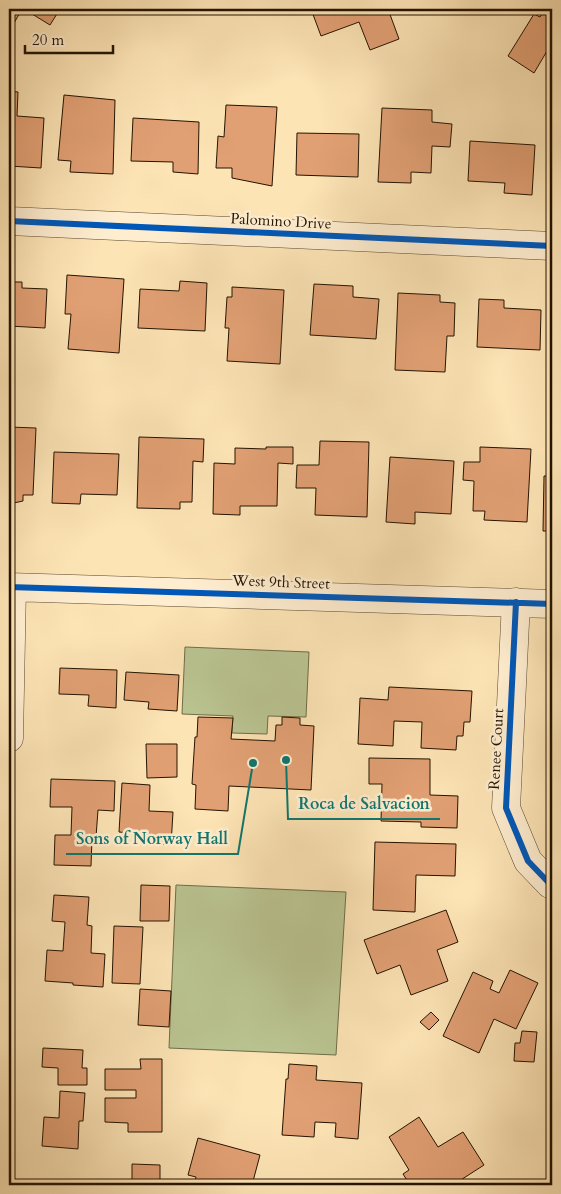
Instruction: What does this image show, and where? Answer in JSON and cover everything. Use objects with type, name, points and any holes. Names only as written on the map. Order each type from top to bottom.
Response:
[{"type":"street","name":"Palomino Drive","points":[[9,221],[552,246]]},
{"type":"street","name":"West 9th Street","points":[[10,587],[552,604]]},
{"type":"street","points":[[9,738],[10,587]]},
{"type":"street","name":"Renee Court","points":[[516,602],[506,808],[528,861],[550,884]]},
{"type":"green space","points":[[185,647],[309,652],[306,717],[268,716],[267,734],[232,733],[233,716],[182,714]]},
{"type":"green space","points":[[176,885],[346,892],[336,1055],[169,1048]]},
{"type":"building","points":[[9,9],[22,9],[9,32]]},
{"type":"building","points":[[24,9],[60,9],[50,25]]},
{"type":"building","points":[[311,9],[375,9],[376,13],[388,9],[399,39],[370,50],[359,22],[321,36]]},
{"type":"building","points":[[545,9],[552,9],[552,54],[547,51],[534,73],[508,56],[534,14],[540,17]]},
{"type":"building","points":[[9,91],[18,92],[17,116],[44,118],[41,168],[9,166]]},
{"type":"building","points":[[64,95],[115,100],[113,174],[70,172],[71,161],[58,160]]},
{"type":"building","points":[[226,105],[277,107],[272,186],[232,178],[232,168],[216,168],[218,136],[224,137]]},
{"type":"building","points":[[382,108],[432,110],[432,122],[452,124],[450,147],[432,146],[431,173],[411,172],[411,183],[378,182]]},
{"type":"building","points":[[133,118],[199,122],[198,174],[173,172],[173,162],[131,161]]},
{"type":"building","points":[[297,133],[359,134],[358,177],[296,175]]},
{"type":"building","points":[[470,141],[535,145],[532,195],[504,193],[505,183],[468,181]]},
{"type":"building","points":[[67,275],[124,279],[119,353],[68,349],[71,314],[65,314]]},
{"type":"building","points":[[180,281],[207,283],[205,331],[138,328],[140,289],[179,291]]},
{"type":"building","points":[[9,282],[22,282],[22,288],[47,289],[45,328],[9,326]]},
{"type":"building","points":[[314,284],[353,286],[353,297],[379,299],[376,339],[310,335]]},
{"type":"building","points":[[232,287],[284,290],[280,364],[227,361],[229,328],[225,328],[227,297],[232,297]]},
{"type":"building","points":[[398,293],[440,295],[440,302],[455,303],[454,336],[447,336],[445,372],[395,370]]},
{"type":"building","points":[[479,299],[504,300],[504,308],[541,310],[540,350],[477,347]]},
{"type":"building","points":[[9,390],[14,390],[13,403],[9,403]]},
{"type":"building","points":[[9,427],[36,428],[33,495],[23,495],[23,501],[9,504]]},
{"type":"building","points":[[139,437],[204,439],[203,462],[193,461],[192,502],[180,502],[180,509],[137,508]]},
{"type":"building","points":[[320,441],[369,442],[367,517],[315,515],[316,488],[296,488],[297,465],[319,465]]},
{"type":"building","points":[[266,447],[293,447],[293,464],[278,463],[277,506],[240,506],[240,515],[213,514],[214,463],[235,464],[235,448],[266,449]]},
{"type":"building","points":[[480,447],[531,449],[527,522],[484,520],[485,511],[473,511],[474,481],[463,480],[464,462],[480,462]]},
{"type":"building","points":[[54,452],[119,454],[117,495],[81,494],[80,504],[52,503]]},
{"type":"building","points":[[390,457],[454,461],[451,514],[415,512],[415,524],[386,522]]},
{"type":"building","points":[[544,476],[552,476],[552,531],[543,531]]},
{"type":"building","points":[[60,668],[117,670],[116,708],[88,706],[89,695],[59,694]]},
{"type":"building","points":[[126,672],[179,675],[177,711],[148,709],[149,702],[124,700]]},
{"type":"building","points":[[389,687],[472,691],[470,722],[464,722],[463,736],[457,736],[456,750],[421,748],[422,722],[394,721],[393,746],[358,744],[360,698],[388,700]]},
{"type":"building","points":[[198,717],[233,718],[231,739],[275,741],[276,725],[282,725],[282,717],[300,718],[300,725],[314,726],[311,790],[229,786],[228,811],[195,809],[196,785],[192,784]]},
{"type":"building","points":[[146,744],[177,744],[177,777],[147,778]]},
{"type":"building","points":[[369,758],[430,759],[430,795],[458,796],[457,828],[421,827],[421,822],[381,821],[382,784],[369,784]]},
{"type":"building","points":[[51,779],[115,781],[114,811],[98,810],[96,837],[92,837],[91,866],[54,865],[55,835],[71,835],[72,807],[50,807]]},
{"type":"building","points":[[122,783],[150,785],[149,811],[173,812],[171,845],[142,843],[143,834],[119,832]]},
{"type":"building","points":[[375,842],[456,844],[455,876],[416,875],[415,912],[373,910]]},
{"type":"building","points":[[141,885],[170,886],[169,921],[140,921]]},
{"type":"building","points":[[54,895],[89,897],[87,925],[92,926],[91,953],[105,954],[103,987],[45,981],[47,950],[63,951],[65,922],[52,921]]},
{"type":"building","points":[[446,910],[458,942],[437,950],[448,981],[411,995],[400,965],[377,974],[364,940]]},
{"type":"building","points":[[114,926],[143,927],[140,984],[112,983]]},
{"type":"building","points":[[510,970],[538,983],[516,1029],[494,1019],[479,1053],[443,1036],[473,972],[493,981],[490,989],[499,993]]},
{"type":"building","points":[[551,979],[552,1045],[548,1045]]},
{"type":"building","points":[[140,989],[171,991],[169,1027],[138,1025]]},
{"type":"building","points":[[431,1012],[439,1020],[429,1030],[420,1022]]},
{"type":"building","points":[[522,1031],[537,1032],[534,1062],[514,1061],[515,1043],[520,1043]]},
{"type":"building","points":[[43,1048],[83,1050],[82,1068],[87,1068],[87,1085],[58,1085],[58,1068],[42,1067]]},
{"type":"building","points":[[140,1059],[162,1059],[162,1132],[128,1132],[128,1123],[105,1122],[105,1098],[136,1098],[136,1090],[105,1090],[105,1069],[141,1069]]},
{"type":"building","points":[[289,1064],[317,1066],[316,1080],[362,1083],[358,1139],[335,1137],[336,1123],[315,1122],[314,1137],[282,1135],[286,1079],[288,1079]]},
{"type":"building","points":[[60,1091],[85,1093],[83,1121],[79,1121],[78,1149],[42,1146],[44,1117],[59,1118]]},
{"type":"building","points":[[419,1117],[438,1147],[463,1132],[484,1165],[453,1185],[410,1185],[403,1174],[409,1170],[389,1137]]},
{"type":"building","points":[[198,1138],[260,1155],[252,1185],[194,1185],[196,1177],[188,1175]]},
{"type":"building","points":[[132,1164],[160,1165],[160,1185],[132,1185]]},
{"type":"cycle path","points":[[9,221],[552,246]]},
{"type":"cycle path","points":[[9,587],[552,604]]},
{"type":"cycle path","points":[[516,602],[506,808],[528,861],[550,884]]},
{"type":"place","name":"Roca de Salvacion","points":[[286,760]]},
{"type":"place","name":"Sons of Norway Hall","points":[[253,763]]}]
